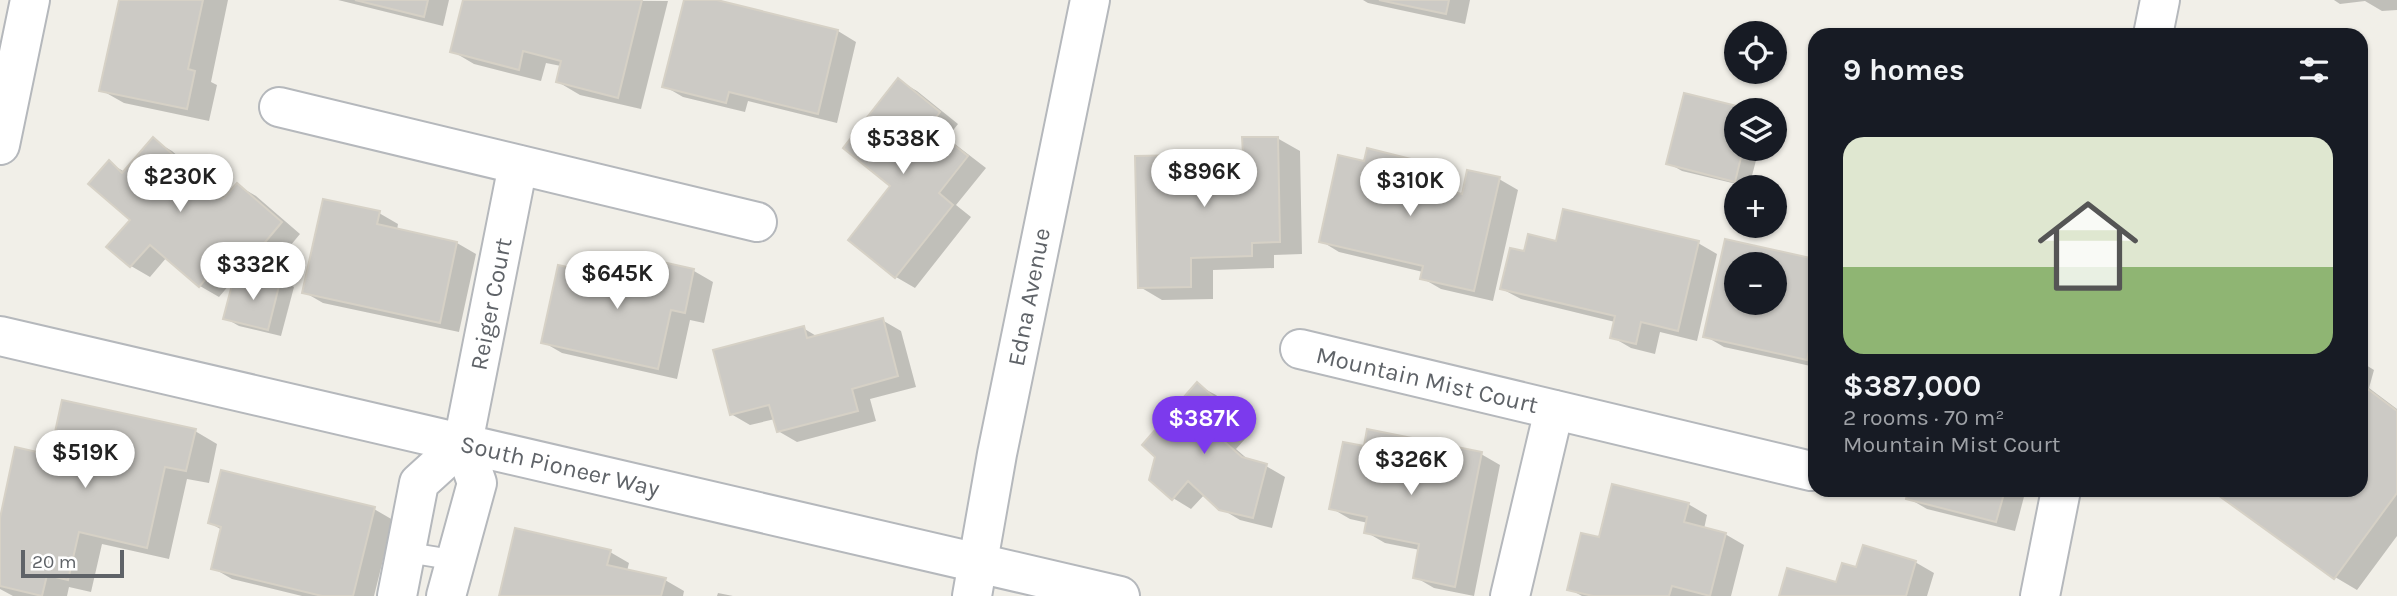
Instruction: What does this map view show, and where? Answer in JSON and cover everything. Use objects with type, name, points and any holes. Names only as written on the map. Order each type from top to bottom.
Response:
[{"type":"street","points":[[0,145],[30,0]]},
{"type":"street","name":"Edna Avenue","points":[[975,580],[1000,440],[1090,0]]},
{"type":"street","points":[[2154,28],[2160,0]]},
{"type":"street","points":[[279,107],[757,222]]},
{"type":"street","name":"Reiger Court","points":[[463,443],[518,165]]},
{"type":"street","name":"South Pioneer Way","points":[[0,336],[463,443],[975,580],[1120,596]]},
{"type":"street","name":"Mountain Mist Court","points":[[1300,349],[1808,470]]},
{"type":"street","name":"Mountain Mist Court","points":[[1510,596],[1554,410]]},
{"type":"street","points":[[397,596],[419,483],[463,443],[477,483],[446,596]]},
{"type":"street","points":[[2040,596],[2060,497]]},
{"type":"lane","points":[[405,552],[454,560]]},
{"type":"building","points":[[119,0],[203,0],[188,69],[195,71],[187,109],[99,91]]},
{"type":"building","points":[[355,0],[428,0],[424,17]]},
{"type":"building","points":[[463,0],[642,0],[618,98],[556,82],[561,61],[523,51],[519,70],[450,52]]},
{"type":"building","points":[[684,0],[717,0],[838,30],[818,114],[729,92],[726,103],[662,87]]},
{"type":"building","points":[[1379,0],[1449,0],[1446,14]]},
{"type":"building","points":[[898,78],[940,112],[930,126],[968,156],[939,193],[953,205],[895,278],[848,240],[890,186],[843,148]]},
{"type":"building","points":[[1684,93],[1724,103],[1724,161],[1740,161],[1737,175],[1724,175],[1724,179],[1666,164]]},
{"type":"building","points":[[153,137],[223,199],[237,183],[282,222],[251,259],[234,245],[199,287],[150,245],[130,267],[106,247],[130,220],[88,184],[109,160],[122,173]]},
{"type":"building","points":[[1242,137],[1278,137],[1280,242],[1252,243],[1252,256],[1191,258],[1191,287],[1138,288],[1135,156],[1243,154]]},
{"type":"building","points":[[1367,148],[1411,159],[1406,181],[1462,194],[1467,170],[1500,177],[1474,291],[1420,279],[1423,266],[1319,242],[1338,155],[1364,161]]},
{"type":"building","points":[[323,199],[380,211],[377,224],[457,242],[440,323],[302,293]]},
{"type":"building","points":[[1563,209],[1699,241],[1678,331],[1641,322],[1636,344],[1610,338],[1615,316],[1500,289],[1510,248],[1524,251],[1528,234],[1556,241]]},
{"type":"building","points":[[1725,239],[1784,252],[1724,252],[1724,315],[1787,315],[1787,253],[1808,257],[1807,360],[1703,337]]},
{"type":"building","points":[[631,255],[694,269],[685,313],[671,310],[658,369],[541,343],[558,265],[626,280]]},
{"type":"building","points":[[258,272],[281,278],[268,330],[223,319],[233,281],[254,286]]},
{"type":"building","points":[[883,318],[898,376],[852,389],[858,411],[777,432],[769,405],[730,415],[713,350],[804,326],[807,338]]},
{"type":"building","points":[[1197,382],[1236,417],[1219,437],[1242,457],[1267,464],[1253,518],[1219,510],[1188,481],[1172,500],[1149,480],[1155,457],[1142,445]]},
{"type":"building","points":[[2368,389],[2397,411],[2397,493],[2334,579],[2221,497],[2368,497]]},
{"type":"building","points":[[62,400],[196,429],[186,471],[165,467],[147,548],[79,532],[68,580],[47,575],[42,596],[0,586],[0,518],[15,447],[50,455]]},
{"type":"building","points":[[1367,429],[1482,452],[1455,587],[1413,578],[1419,544],[1364,533],[1367,517],[1329,509],[1343,442],[1364,446]]},
{"type":"building","points":[[221,470],[375,507],[353,596],[322,596],[211,569],[221,527],[208,523]]},
{"type":"building","points":[[1612,484],[1689,503],[1684,522],[1726,533],[1710,596],[1672,586],[1669,596],[1593,596],[1567,590],[1581,533],[1599,537]]},
{"type":"building","points":[[1906,497],[2003,497],[1996,522]]},
{"type":"building","points":[[515,528],[611,550],[607,565],[666,578],[661,596],[499,596]]},
{"type":"building","points":[[1863,545],[1916,561],[1906,596],[1779,596],[1787,568],[1836,582],[1842,563],[1856,567]]}]
